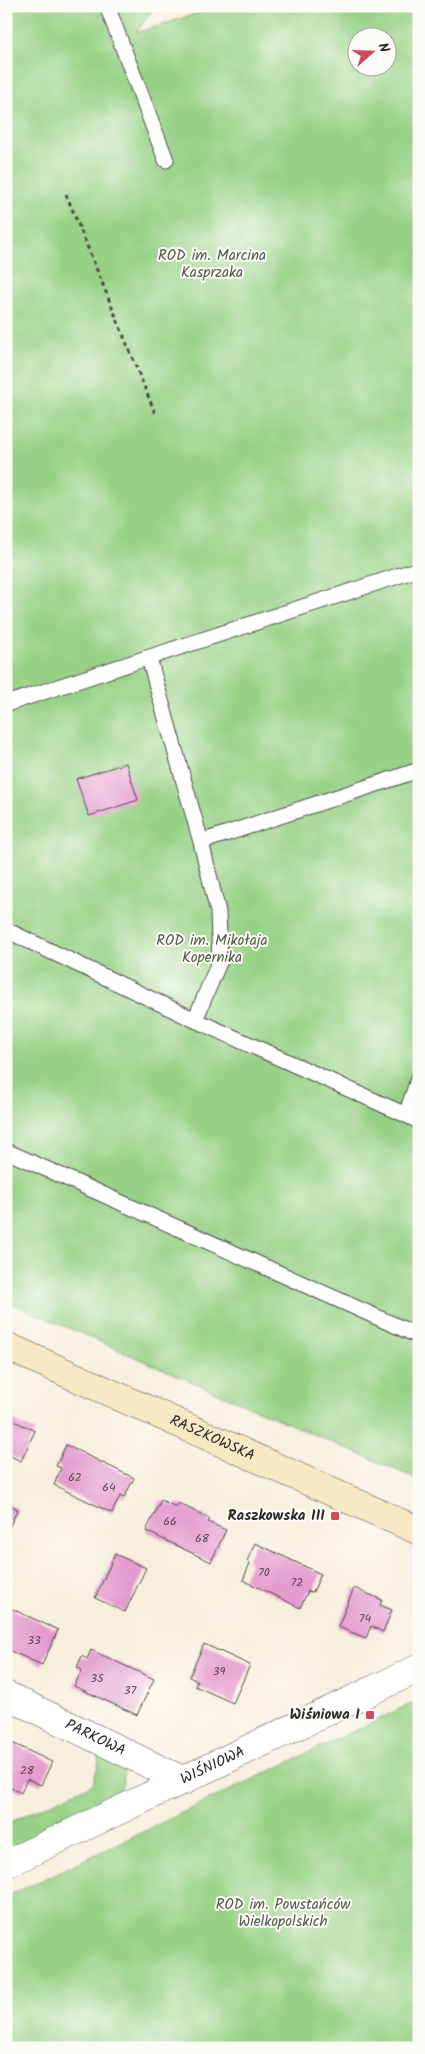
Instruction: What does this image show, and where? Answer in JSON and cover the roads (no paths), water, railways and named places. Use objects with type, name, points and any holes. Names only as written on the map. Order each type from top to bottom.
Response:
[{"type":"street","name":"RASZKOWSKA","points":[[6,1346],[419,1531]]},
{"type":"street","name":"WIŚNIOWA","points":[[6,1864],[419,1668]]},
{"type":"street","name":"PARKOWA","points":[[6,1695],[184,1781]]},
{"type":"lane","points":[[107,6],[166,160]]},
{"type":"lane","points":[[6,704],[419,569]]},
{"type":"lane","points":[[149,658],[201,842],[218,912],[220,960],[195,1020]]},
{"type":"lane","points":[[201,842],[419,770]]},
{"type":"lane","points":[[6,930],[195,1020],[412,1118],[419,1077]]},
{"type":"lane","points":[[6,1151],[419,1336]]},
{"type":"place","name":"Raszkowska III","points":[[335,1516]]},
{"type":"place","name":"Wiśniowa I","points":[[370,1715]]},
{"type":"park label","name":"ROD im. Marcina Kasprzaka","points":[[212,264]]},
{"type":"park label","name":"ROD im. Mikołaja Kopernika","points":[[212,950]]},
{"type":"park label","name":"ROD im. Powstańców Wielkopolskich","points":[[283,1914]]}]
